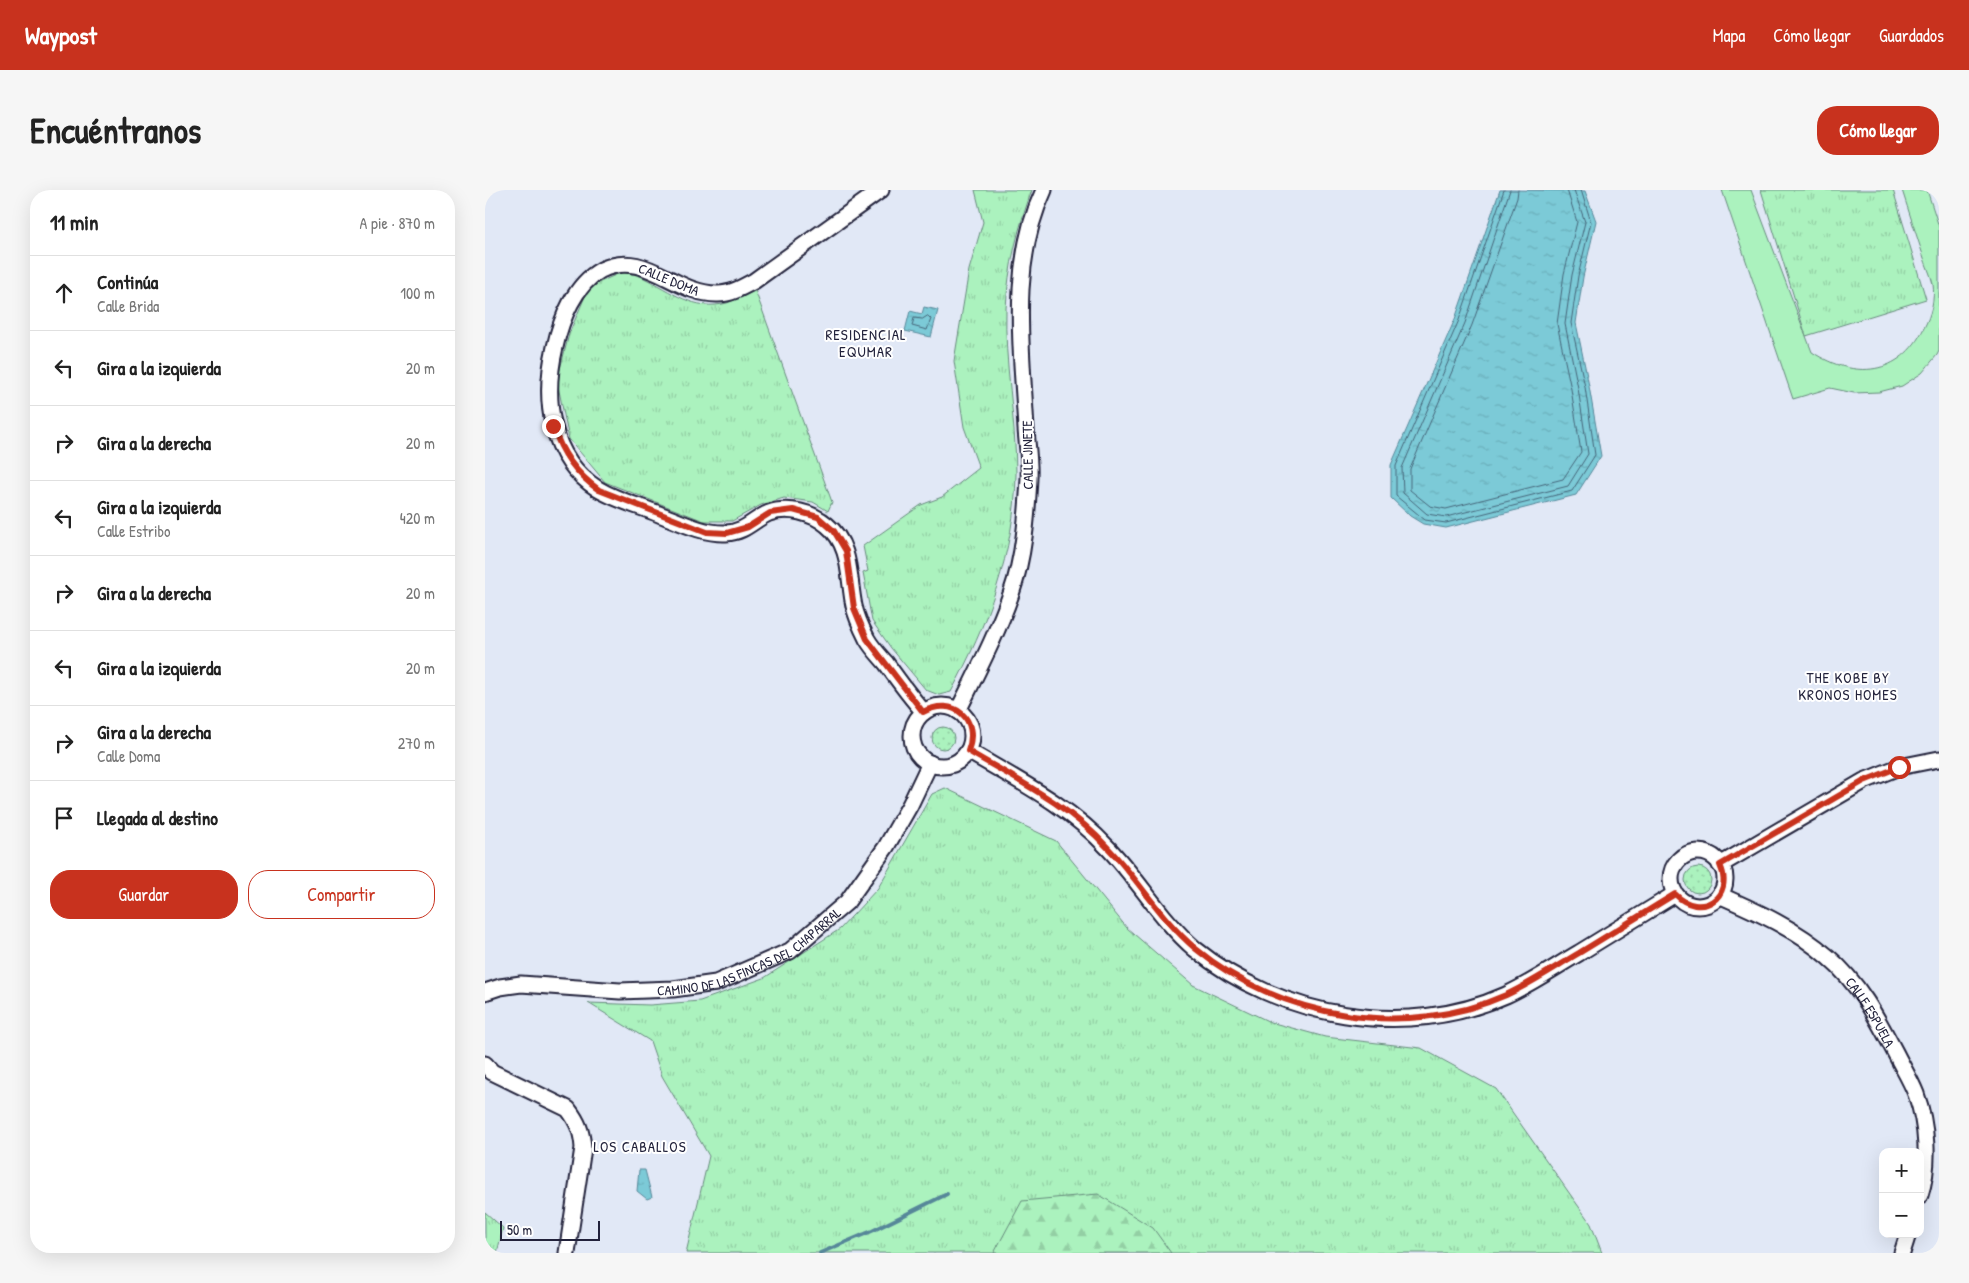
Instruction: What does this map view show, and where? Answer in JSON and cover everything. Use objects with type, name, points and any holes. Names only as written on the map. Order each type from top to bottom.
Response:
[{"type":"street","name":"CALLE DOMA","points":[[881,190],[755,281],[738,290],[719,295],[701,293],[642,265],[625,264],[603,269],[587,280],[578,291],[560,327],[551,373],[549,391],[550,413],[556,436],[570,462],[587,482],[610,495],[707,532],[727,533],[748,527],[770,513],[793,510],[818,517],[834,531],[846,551],[854,608],[867,639],[923,712]]},
{"type":"street","name":"CALLE JINETE","points":[[958,711],[985,656],[1012,592],[1025,537],[1029,476],[1020,324],[1021,283],[1027,242],[1044,190]]},
{"type":"street","points":[[941,706],[950,707],[958,711],[970,724],[972,733],[968,751],[955,763],[938,766],[930,763],[921,757],[915,749],[912,740],[913,729],[917,720],[923,712],[941,706]]},
{"type":"street","points":[[968,751],[1039,792],[1080,820],[1109,848],[1168,922],[1196,949],[1243,982],[1279,998],[1316,1009],[1358,1017],[1397,1018],[1437,1014],[1476,1006],[1507,994],[1543,975],[1675,894]]},
{"type":"street","points":[[1720,865],[1864,781],[1899,767],[1939,758]]},
{"type":"street","name":"CAMINO DE LAS FINCAS DEL CHAPARRAL","points":[[485,992],[500,987],[521,984],[620,991],[673,990],[716,983],[790,951],[847,902],[886,847],[930,763]]},
{"type":"street","points":[[1690,854],[1707,854],[1720,865],[1724,880],[1719,895],[1706,905],[1697,906],[1681,901],[1675,894],[1671,878],[1676,863],[1683,857],[1690,854]]},
{"type":"street","name":"CALLE ESPUELA","points":[[1719,895],[1799,934],[1828,956],[1856,985],[1875,1014],[1916,1094],[1925,1132],[1925,1179],[1921,1193]]},
{"type":"street","points":[[485,1064],[492,1072],[568,1109],[577,1120],[582,1135],[583,1148],[567,1253]]},
{"type":"street","points":[[1902,1253],[1907,1238]]},
{"type":"green space","points":[[975,190],[1032,190],[1015,248],[1006,308],[1016,474],[1014,503],[1004,560],[987,614],[951,692],[939,695],[926,690],[891,648],[872,621],[863,573],[868,571],[863,546],[921,505],[942,497],[979,468],[964,427],[954,361],[969,270],[983,222]]},
{"type":"green space","points":[[1722,190],[1751,190],[1812,352],[1844,367],[1860,369],[1875,368],[1889,364],[1902,356],[1914,344],[1929,318],[1933,301],[1933,284],[1902,190],[1927,190],[1939,227],[1939,351],[1922,373],[1902,386],[1879,392],[1854,393],[1830,388],[1793,399]]},
{"type":"green space","points":[[1761,190],[1893,190],[1926,299],[1806,336]]},
{"type":"green space","points":[[622,272],[642,277],[683,299],[704,305],[727,303],[755,290],[832,502],[828,511],[813,502],[784,498],[761,505],[732,521],[704,521],[605,482],[569,439],[557,381],[569,334],[589,287]]},
{"type":"green space","points":[[943,727],[951,730],[954,738],[951,746],[943,749],[935,746],[932,738],[935,730]]},
{"type":"green space","points":[[945,788],[1056,841],[1127,928],[1193,985],[1270,1022],[1325,1037],[1421,1048],[1496,1089],[1591,1224],[1602,1253],[686,1253],[709,1156],[662,1076],[650,1041],[588,1003],[650,1005],[700,1001],[764,978],[840,929],[878,888],[932,794]]},
{"type":"green space","points":[[1698,867],[1707,871],[1711,880],[1707,889],[1698,893],[1689,889],[1685,880],[1689,871]]},
{"type":"green space","points":[[1098,1194],[1153,1228],[1171,1253],[994,1253],[1022,1201]]},
{"type":"green space","points":[[485,1212],[503,1228],[497,1253],[485,1253]]},
{"type":"water","points":[[1500,190],[1585,191],[1596,221],[1583,277],[1576,323],[1601,456],[1576,495],[1446,528],[1423,524],[1410,516],[1391,498],[1391,465],[1455,319]]},
{"type":"water","points":[[924,307],[938,310],[931,337],[905,331],[910,311],[922,314]]},
{"type":"water","points":[[639,1170],[645,1170],[652,1197],[647,1199],[637,1191]]},
{"type":"waterway","points":[[820,1253],[872,1231],[947,1194]]},
{"type":"district","name":"RESIDENCIAL EQUMAR","points":[[866,342]]},
{"type":"district","name":"THE KOBE BY KRONOS HOMES","points":[[1848,686]]},
{"type":"district","name":"LOS CABALLOS","points":[[640,1146]]},
{"type":"route","points":[[553,426],[556,436],[570,462],[587,482],[610,495],[707,532],[727,533],[748,527],[770,513],[793,510],[818,517],[834,531],[846,551],[854,608],[867,639],[923,712],[941,706],[950,707],[965,717],[970,724],[972,733],[968,751],[1039,792],[1080,820],[1109,848],[1168,922],[1196,949],[1243,982],[1279,998],[1316,1009],[1358,1017],[1397,1018],[1437,1014],[1476,1006],[1507,994],[1543,975],[1675,894],[1681,901],[1689,905],[1706,905],[1713,901],[1723,888],[1723,872],[1720,865],[1864,781],[1899,767]]}]
